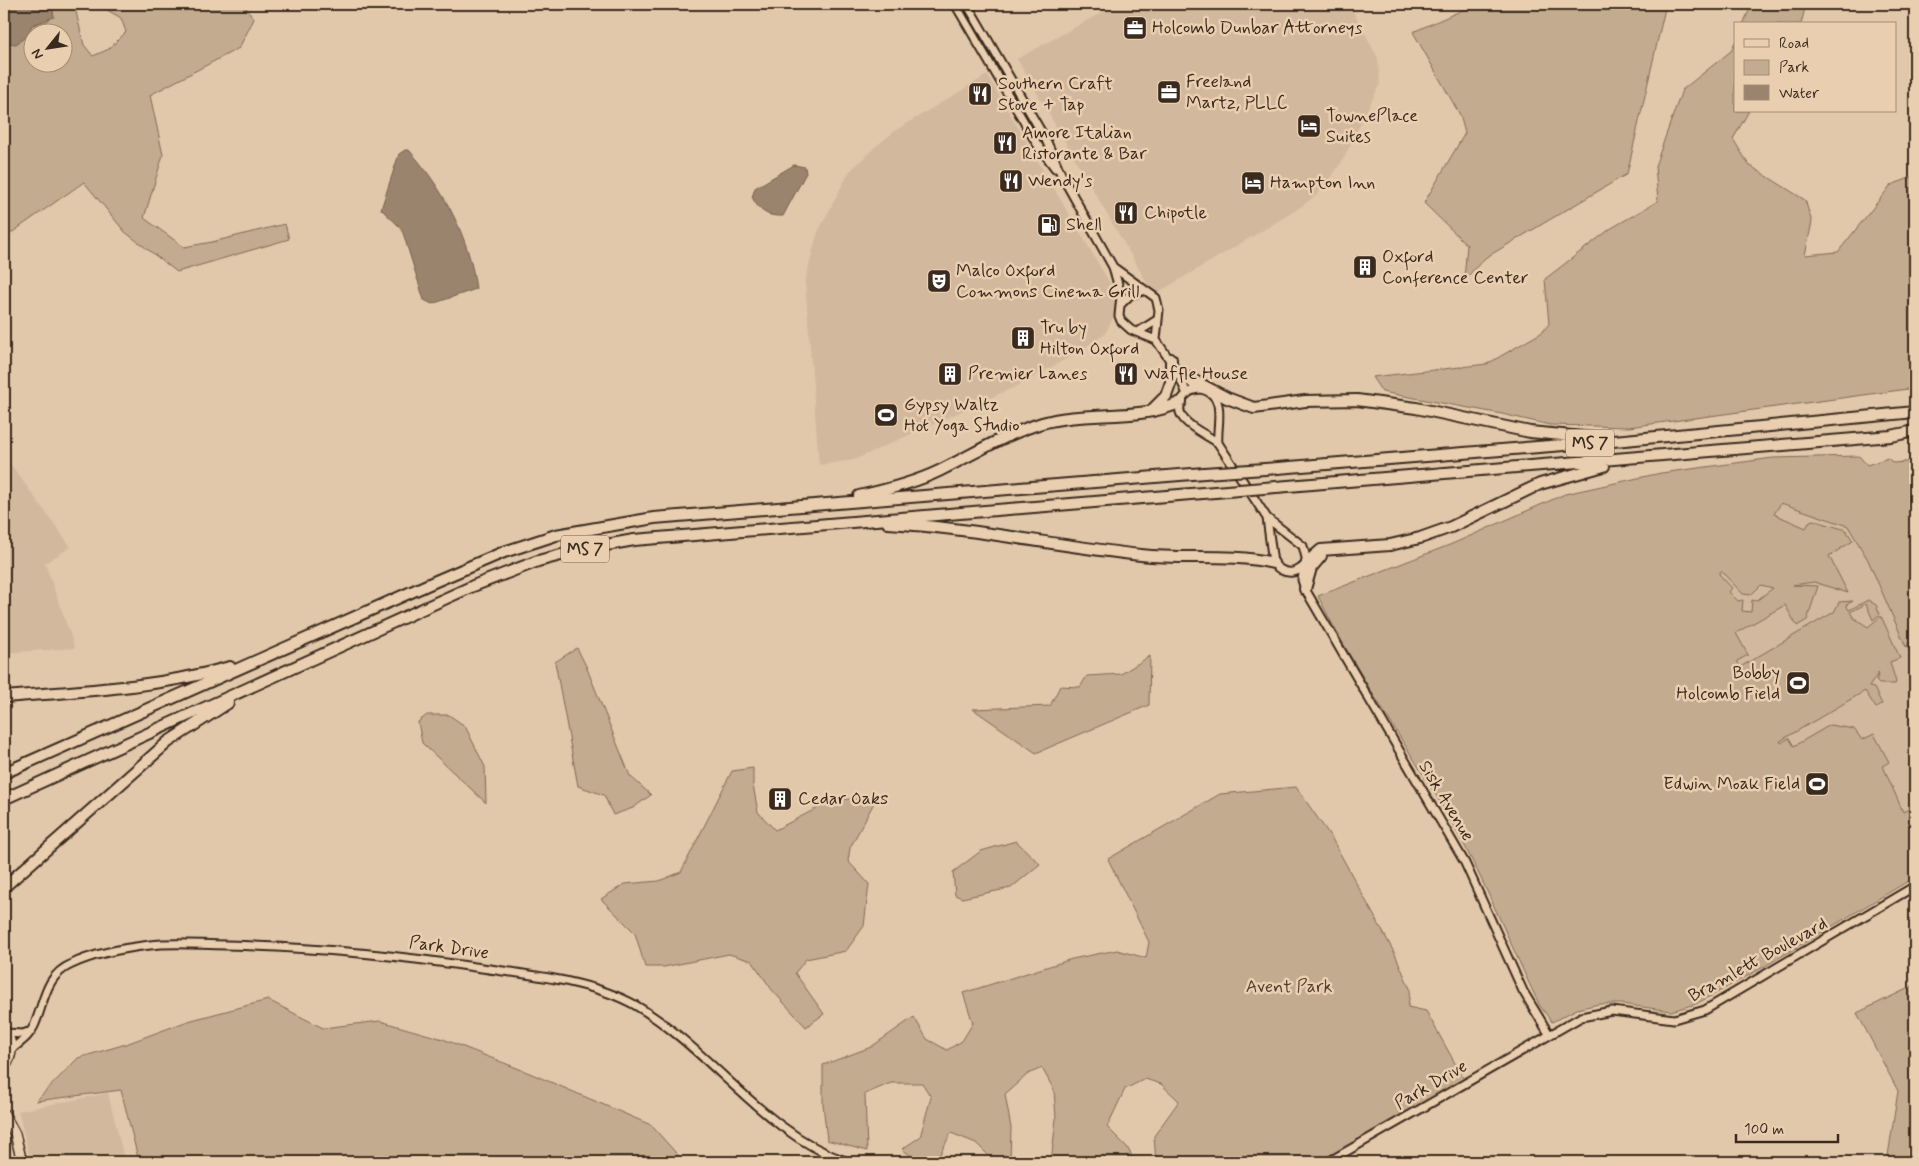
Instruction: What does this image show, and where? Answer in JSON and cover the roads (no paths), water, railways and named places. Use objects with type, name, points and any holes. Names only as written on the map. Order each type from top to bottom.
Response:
[{"type":"highway","points":[[1151,411],[1166,396],[1177,368],[1227,398],[1254,408]]},
{"type":"highway","points":[[826,504],[907,483],[939,471],[1016,431],[1045,422],[1170,408],[1184,398]]},
{"type":"highway","points":[[1216,400],[1243,410],[1305,401],[1357,400],[1416,408],[1530,432],[1625,440]]},
{"type":"highway","name":"MS 7","points":[[4,773],[504,552],[556,535],[654,518],[1625,440],[1849,420],[1915,412]]},
{"type":"highway","name":"MS 7","points":[[4,799],[283,670],[473,586],[538,562],[584,549],[634,540],[1636,458],[1891,436],[1915,430]]},
{"type":"highway","points":[[1306,564],[1321,550],[1390,545],[1420,538],[1451,527],[1540,484],[1570,474],[1636,458]]},
{"type":"highway","points":[[848,521],[957,528],[1153,556],[1192,558],[1242,556],[1274,563]]},
{"type":"highway","points":[[1305,589],[1311,568],[1332,548]]},
{"type":"highway","points":[[4,697],[126,688],[169,681],[267,656]]},
{"type":"highway","points":[[4,887],[168,742],[208,714],[283,670]]},
{"type":"main road","points":[[4,1068],[11,1050],[5,1031]]},
{"type":"main road","points":[[4,1114],[16,1134],[22,1162]]},
{"type":"street","points":[[955,4],[1037,144],[1062,176]]},
{"type":"street","points":[[968,4],[1046,140],[1062,176],[1113,267],[1121,304],[1119,316],[1121,321],[1131,330],[1156,340],[1177,368],[1197,389],[1205,390],[1216,400],[1219,407],[1218,443]]},
{"type":"street","points":[[1113,267],[1122,272],[1142,291],[1152,294],[1156,298],[1159,310],[1156,340]]},
{"type":"street","points":[[1121,304],[1130,295],[1142,291]]},
{"type":"street","points":[[1138,332],[1157,320]]},
{"type":"street","name":"Sisk Avenue","points":[[1177,368],[1184,398],[1181,414],[1188,424],[1218,443],[1267,518],[1303,546],[1306,564],[1302,580],[1305,589],[1465,863],[1524,991],[1549,1034]]},
{"type":"street","points":[[1184,398],[1197,389]]},
{"type":"street","name":"Sisk Avenue","points":[[1267,518],[1270,554],[1274,563],[1305,589]]},
{"type":"street","points":[[1288,573],[1299,571],[1306,564]]},
{"type":"street","name":"Bramlett Boulevard","points":[[1549,1034],[1581,1017],[1598,1012],[1612,1011],[1674,1019],[1705,1010],[1915,886]]},
{"type":"street","name":"Park Drive","points":[[11,1050],[28,1037],[32,1031],[51,980],[61,970],[72,963],[117,950],[153,944],[278,946],[389,954],[569,982],[633,1004],[685,1041],[788,1131],[826,1155],[848,1162]]},
{"type":"street","points":[[5,1031],[23,1034],[32,1031]]},
{"type":"street","name":"Park Drive","points":[[1328,1162],[1549,1034]]},
{"type":"water","points":[[4,4],[52,4],[54,17],[40,22],[22,22],[22,40],[16,44],[4,42]]},
{"type":"water","points":[[409,150],[444,197],[461,233],[473,270],[476,289],[432,304],[424,300],[400,227],[381,209],[399,154]]},
{"type":"water","points":[[794,165],[805,167],[806,173],[783,216],[764,212],[752,197],[755,188]]},
{"type":"place","name":"Holcomb Dunbar Attorneys","points":[[1135,28]]},
{"type":"place","name":"Freeland Martz, PLLC","points":[[1169,92]]},
{"type":"place","name":"Southern Craft Stove + Tap","points":[[980,94]]},
{"type":"place","name":"TownePlace Suites","points":[[1309,126]]},
{"type":"place","name":"Amore Italian Ristorante & Bar","points":[[1005,143]]},
{"type":"place","name":"Wendy's","points":[[1011,181]]},
{"type":"place","name":"Hampton Inn","points":[[1253,183]]},
{"type":"place","name":"Chipotle","points":[[1126,213]]},
{"type":"place","name":"Shell","points":[[1049,225]]},
{"type":"place","name":"Oxford Conference Center","points":[[1365,267]]},
{"type":"place","name":"Malco Oxford Commons Cinema Grill","points":[[939,281]]},
{"type":"place","name":"Tru by Hilton Oxford","points":[[1023,338]]},
{"type":"place","name":"Premier Lanes","points":[[950,374]]},
{"type":"place","name":"Waffle House","points":[[1126,374]]},
{"type":"place","name":"Gypsy Waltz Hot Yoga Studio","points":[[886,415]]},
{"type":"place","name":"Bobby Holcomb Field","points":[[1798,683]]},
{"type":"place","name":"Edwin Moak Field","points":[[1817,784]]},
{"type":"place","name":"Cedar Oaks","points":[[780,799]]},
{"type":"park label","name":"Avent Park","points":[[1289,987]]}]
